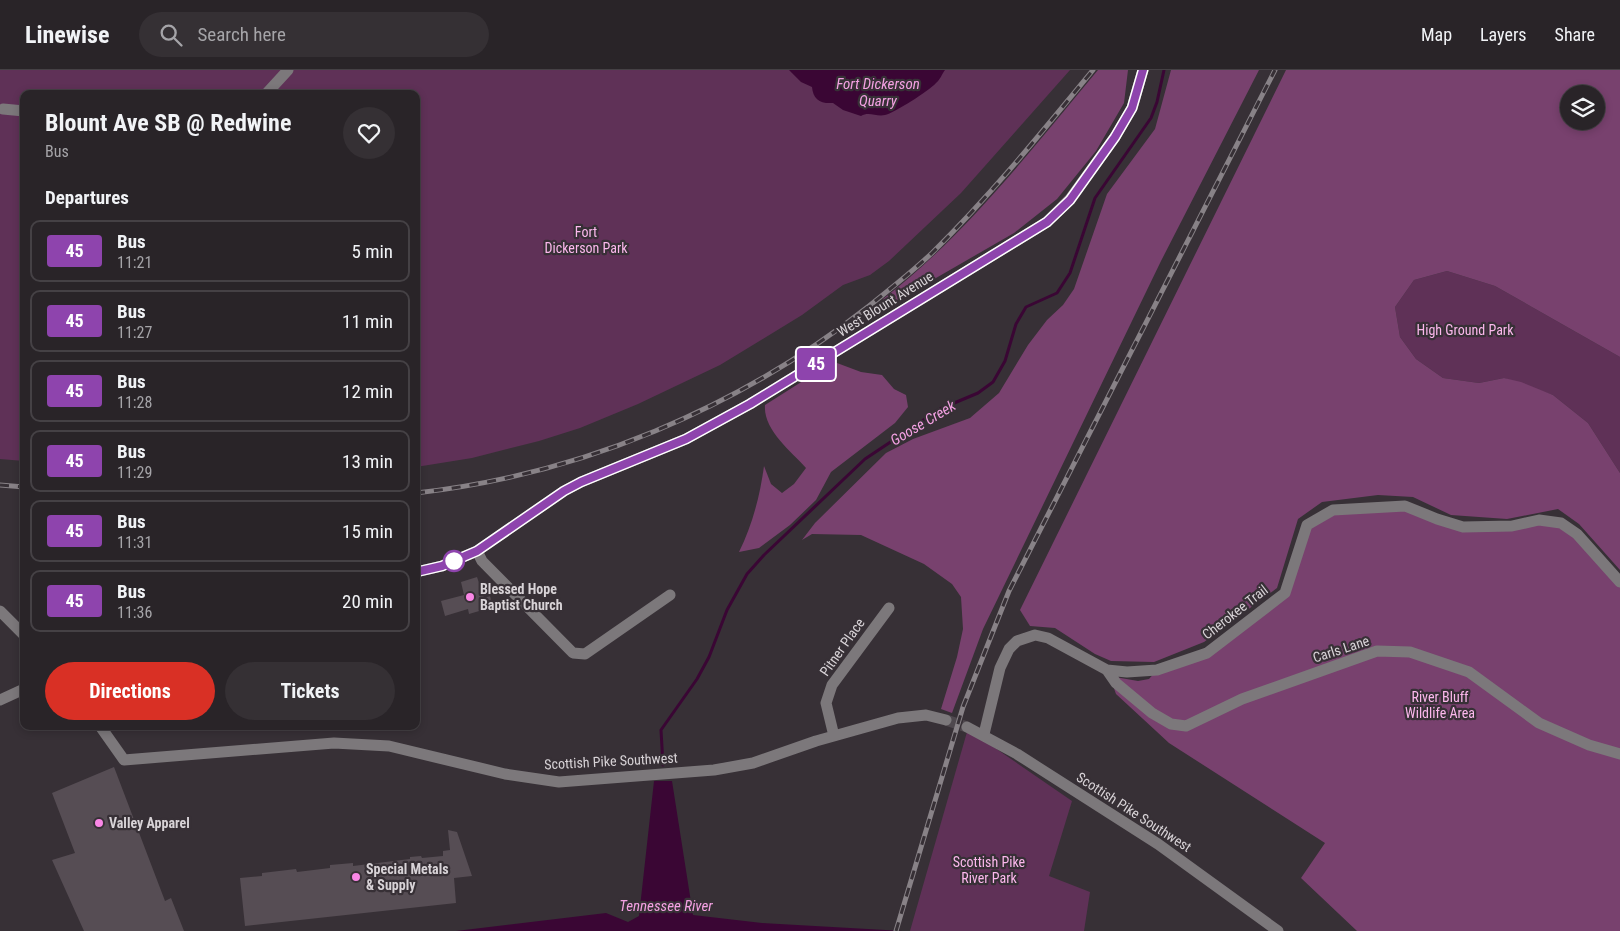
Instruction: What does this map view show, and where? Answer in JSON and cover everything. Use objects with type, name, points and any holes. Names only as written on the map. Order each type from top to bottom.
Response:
[{"type":"street","points":[[270,90],[288,70]]},
{"type":"street","name":"West Blount Avenue","points":[[420,571],[442,566],[477,551],[572,487],[686,439],[750,404],[1047,222],[1070,200],[1115,137],[1132,108],[1143,70]]},
{"type":"street","points":[[3,109],[20,111]]},
{"type":"street","name":"Cherokee Trail","points":[[984,734],[1000,668],[1009,649],[1017,641],[1035,635],[1048,638],[1107,670],[1127,672],[1158,670],[1207,652],[1285,593],[1307,525],[1333,510],[1405,506],[1438,520],[1463,527],[1512,526],[1539,520],[1561,523],[1577,534],[1620,582]]},
{"type":"street","points":[[477,551],[482,561],[573,653],[584,654],[670,595]]},
{"type":"street","name":"Pitner Place","points":[[834,736],[826,703],[832,685],[889,608]]},
{"type":"street","points":[[0,611],[20,631]]},
{"type":"street","name":"Carls Lane","points":[[1107,670],[1116,683],[1152,713],[1171,724],[1186,726],[1242,698],[1377,651],[1410,652],[1469,672],[1538,723],[1589,745],[1620,754]]},
{"type":"street","points":[[0,700],[20,691]]},
{"type":"street","name":"Scottish Pike Southwest","points":[[103,730],[124,760],[334,743],[389,746],[504,774],[559,782],[714,770],[753,763],[834,736],[911,716],[926,715],[946,720]]},
{"type":"street","name":"Scottish Pike Southwest","points":[[967,728],[984,734],[1018,754],[1158,844],[1278,931]]},
{"type":"green space","name":"Fort Dickerson Park","points":[[0,70],[1070,70],[961,193],[889,261],[870,275],[843,285],[802,315],[720,365],[638,404],[580,428],[539,441],[472,458],[420,466],[420,90],[20,90],[20,461],[0,459]]},
{"type":"green space","points":[[1098,70],[1128,70],[1124,103],[1096,151],[1057,199],[1014,233],[884,308],[883,299],[913,274],[970,220]]},
{"type":"green space","points":[[1171,70],[1259,70],[1161,261],[983,629],[952,713],[941,709],[957,657],[963,629],[961,597],[952,584],[924,564],[861,535],[812,534],[802,540],[815,523],[886,453],[913,439],[970,418],[999,393],[1028,345],[1047,320],[1063,305],[1074,289],[1107,194],[1155,129]]},
{"type":"green space","points":[[1286,70],[1620,70],[1620,357],[1495,286],[1447,271],[1414,280],[1395,307],[1400,337],[1416,359],[1443,378],[1479,383],[1504,378],[1521,382],[1553,395],[1588,423],[1620,473],[1620,570],[1579,524],[1558,509],[1507,519],[1451,515],[1413,497],[1378,495],[1322,502],[1298,519],[1277,588],[1204,642],[1154,662],[1111,661],[1095,654],[1055,628],[1030,626],[1020,610]]},
{"type":"green space","name":"High Ground Park","points":[[1447,271],[1495,286],[1620,357],[1620,473],[1588,423],[1553,395],[1504,378],[1479,383],[1443,378],[1416,359],[1400,337],[1395,307],[1414,280]]},
{"type":"green space","points":[[837,363],[861,372],[882,375],[894,389],[906,395],[908,407],[895,423],[831,472],[816,500],[790,525],[759,548],[739,552],[755,511],[764,466],[771,484],[782,493],[794,484],[806,468],[779,440],[773,431],[768,423],[765,405],[806,379]]},
{"type":"green space","name":"River Bluff Wildlife Area","points":[[1405,506],[1463,527],[1561,523],[1620,582],[1620,931],[1357,931],[1301,878],[1325,843],[1169,743],[1116,694],[1111,680],[1115,677],[1138,681],[1149,679],[1157,670],[1193,657],[1285,593],[1307,525],[1324,514]]},
{"type":"green space","name":"Scottish Pike River Park","points":[[967,732],[982,739],[1072,801],[1049,876],[1090,892],[1084,931],[910,931]]},
{"type":"water","name":"Fort Dickerson Quarry","points":[[789,70],[945,70],[932,87],[896,110],[885,115],[867,114],[861,116],[843,110],[833,103],[821,102],[814,95],[812,87],[801,82]]},
{"type":"water","name":"Tennessee River","points":[[654,781],[672,781],[693,915],[762,923],[903,931],[456,931],[606,913],[628,922],[639,916]]},
{"type":"building","name":"Blessed Hope Baptist Church","points":[[477,577],[484,598],[490,596],[492,604],[485,606],[486,609],[469,614],[468,609],[445,616],[441,601],[464,595],[461,582]]},
{"type":"building","name":"Valley Apparel","points":[[114,767],[165,901],[171,898],[184,931],[84,931],[52,860],[75,853],[52,793]]},
{"type":"building","name":"Special Metals & Supply","points":[[448,830],[457,832],[472,876],[454,878],[456,903],[245,926],[240,878],[262,876],[262,873],[296,869],[297,872],[330,868],[330,865],[353,863],[353,866],[410,859],[410,857],[443,856],[443,851],[450,850]]},
{"type":"waterway","name":"Goose Creek","points":[[663,765],[661,730],[697,679],[709,657],[727,610],[747,574],[764,555],[865,459],[940,409],[978,393],[993,382],[1005,361],[1016,324],[1026,307],[1057,293],[1070,273],[1095,198],[1151,118],[1157,102],[1164,70]]},
{"type":"tunnel","points":[[946,720],[967,727]]},
{"type":"railway","points":[[420,492],[477,484],[538,471],[597,453],[655,431],[712,405],[766,376],[819,343],[869,306],[932,253],[995,186],[1093,70]]},
{"type":"railway","points":[[896,931],[963,707],[1009,591],[1275,70]]},
{"type":"railway","points":[[0,485],[20,487]]},
{"type":"bus line","name":"45","points":[[420,571],[442,566],[477,551],[564,491],[581,482],[686,439],[750,404],[818,364],[914,303],[1002,252],[1047,222],[1070,200],[1115,137],[1132,108],[1143,70]]},
{"type":"place","name":"Blessed Hope Baptist Church","points":[[470,597]]},
{"type":"place","name":"Valley Apparel","points":[[99,823]]},
{"type":"place","name":"Special Metals & Supply","points":[[356,877]]}]
